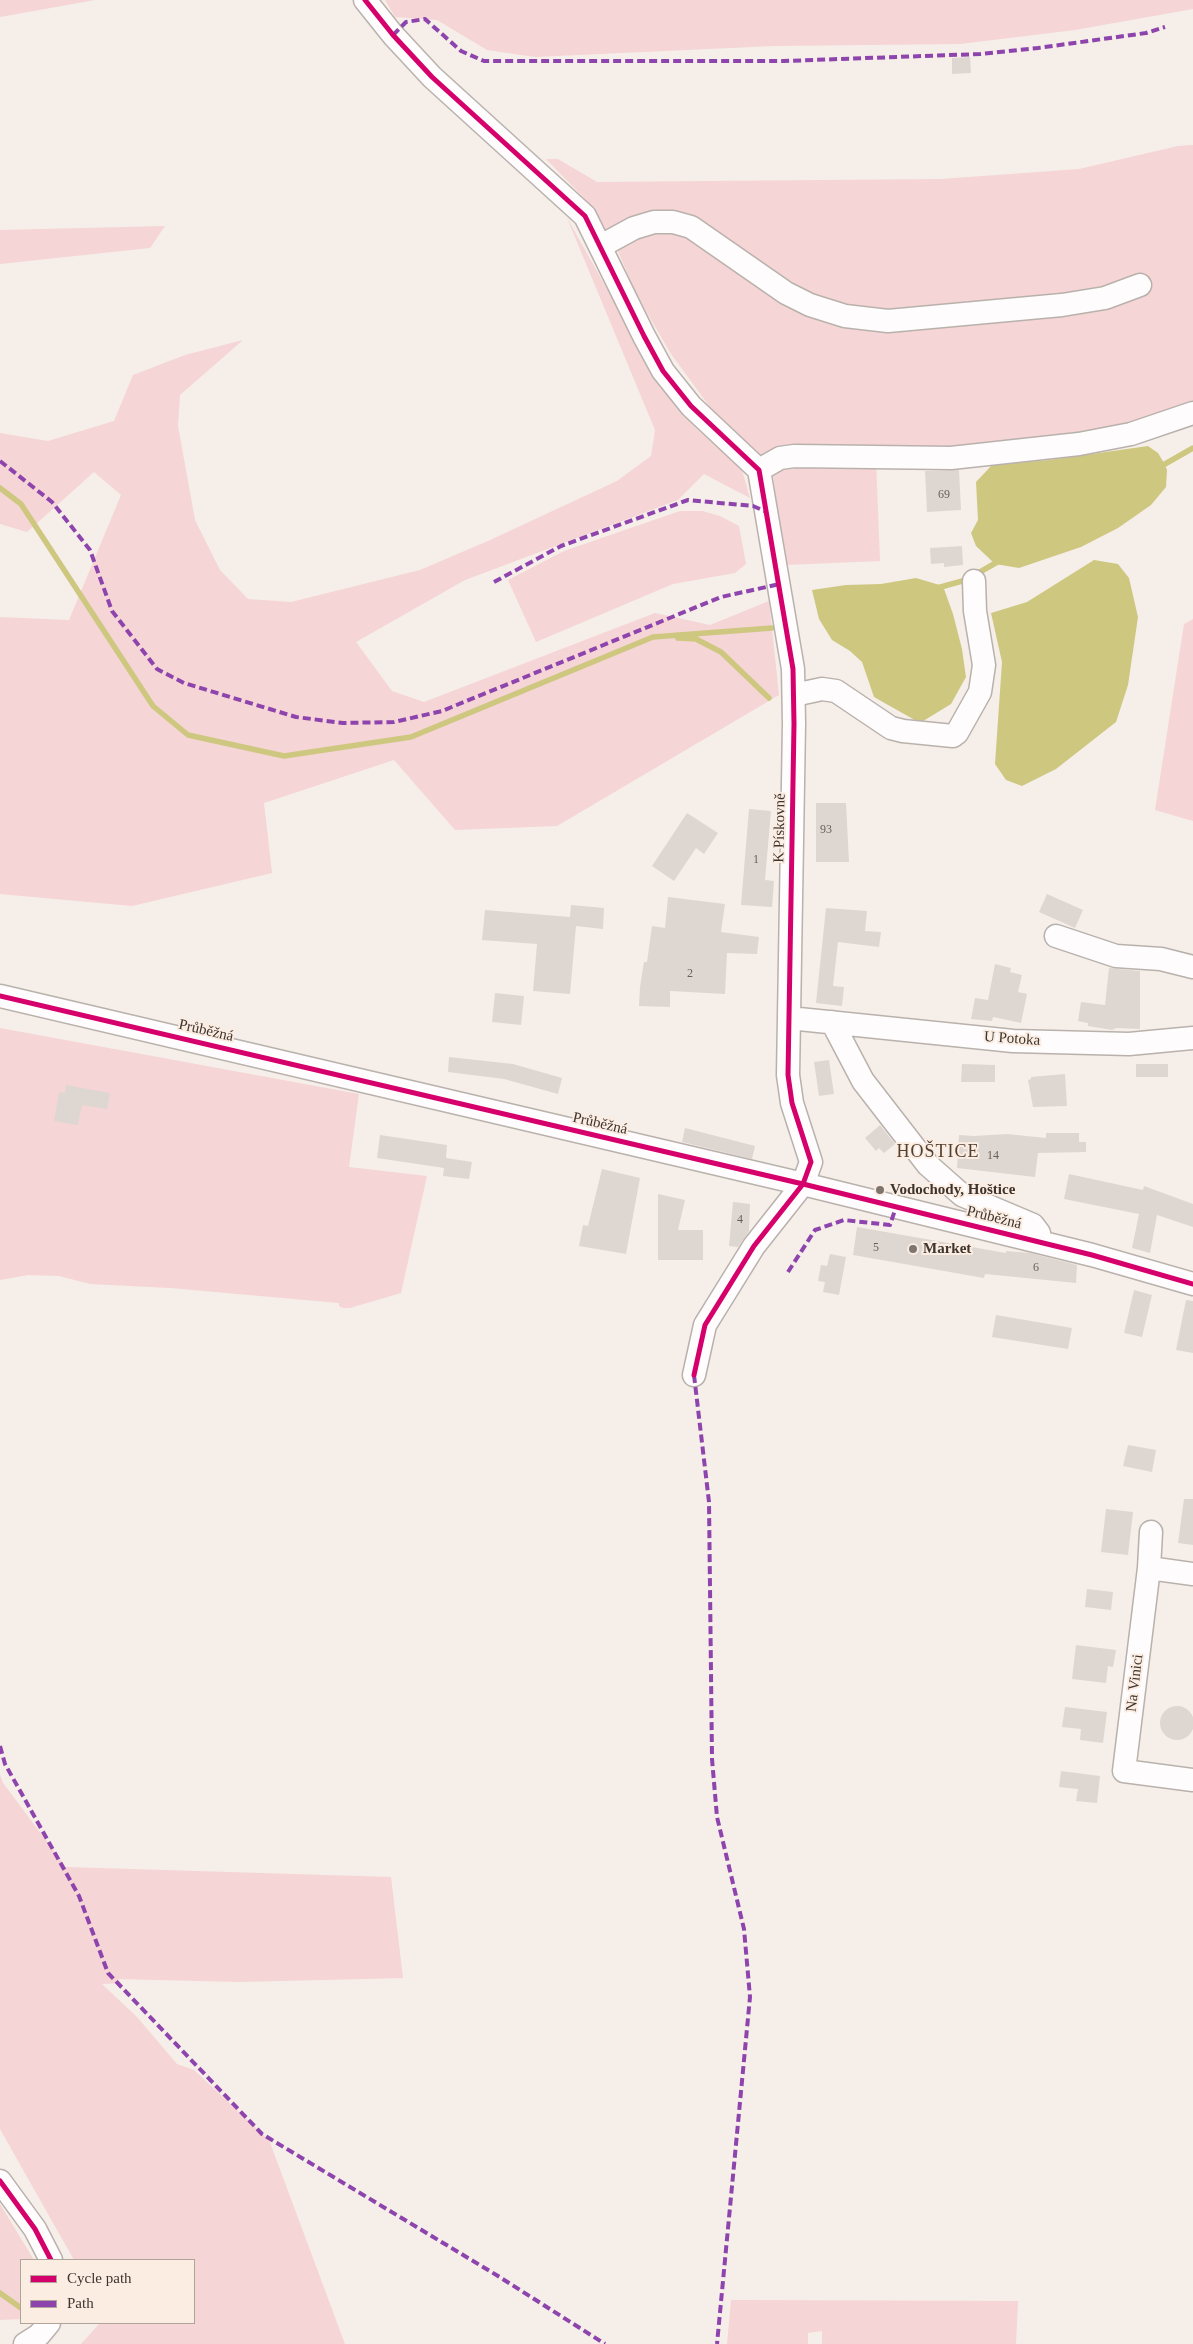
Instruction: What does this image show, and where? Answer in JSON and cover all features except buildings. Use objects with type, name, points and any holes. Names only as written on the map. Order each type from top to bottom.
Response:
[{"type":"street","points":[[365,0],[393,35],[432,77],[562,193],[585,216],[644,336],[663,370],[691,406],[759,470],[768,463],[780,458],[794,456],[951,458],[1079,444],[1131,434],[1193,413]]},
{"type":"street","points":[[601,246],[634,228],[654,222],[673,222],[691,227],[786,293],[810,305],[845,316],[888,320],[1062,305],[1105,298],[1140,285]]},
{"type":"street","name":"K Pískovně","points":[[759,470],[784,612],[794,695],[788,1075],[792,1103],[811,1162],[803,1184]]},
{"type":"street","points":[[794,695],[822,689],[836,691],[891,728],[902,731],[953,736],[957,733],[980,692],[984,665],[975,611],[974,581]]},
{"type":"street","points":[[1056,936],[1116,956],[1161,959],[1193,967]]},
{"type":"street","name":"Průběžná","points":[[0,996],[803,1184],[1092,1254],[1193,1284]]},
{"type":"street","name":"U Potoka","points":[[789,1018],[1013,1040],[1129,1044],[1193,1038]]},
{"type":"street","points":[[832,1022],[863,1081],[928,1165],[962,1195],[1033,1225],[1039,1233],[1040,1242]]},
{"type":"street","points":[[694,1374],[705,1326],[754,1246],[803,1184]]},
{"type":"street","points":[[1151,1532],[1149,1568],[1193,1574]]},
{"type":"street","name":"Na Vinici","points":[[1149,1568],[1124,1771],[1193,1780]]},
{"type":"street","points":[[0,2181],[35,2229],[50,2259]]},
{"type":"street","points":[[26,2344],[39,2335],[49,2324]]},
{"type":"shaded area","points":[[0,0],[95,0],[0,17]]},
{"type":"shaded area","points":[[385,0],[1193,0],[1193,9],[1075,30],[960,44],[774,46],[535,57],[487,50],[437,20],[395,17]]},
{"type":"shaded area","points":[[1193,145],[1193,404],[1119,430],[876,459],[880,561],[785,565],[772,467],[718,418],[671,354],[636,294],[617,249],[584,198],[546,159],[558,159],[597,182],[941,179],[1079,169],[1178,146]]},
{"type":"shaded area","points":[[567,218],[630,330],[696,428],[742,470],[750,498],[704,474],[678,500],[465,580],[356,642],[392,691],[424,702],[655,613],[710,625],[769,601],[779,695],[557,826],[455,830],[394,760],[264,803],[272,873],[132,906],[0,894],[0,617],[69,620],[121,495],[94,472],[27,532],[0,524],[0,433],[48,441],[114,421],[133,375],[185,355],[243,340],[180,395],[178,426],[195,520],[220,570],[248,599],[291,602],[420,570],[488,541],[617,481],[651,456],[655,430]]},
{"type":"shaded area","points":[[165,226],[150,248],[0,264],[0,230]]},
{"type":"shaded area","points":[[1148,446],[1158,453],[1164,463],[1167,470],[1166,487],[1151,505],[1118,528],[1081,547],[1019,568],[995,564],[976,546],[971,533],[978,520],[976,482],[992,465],[1049,460]]},
{"type":"shaded area","points":[[680,511],[702,511],[720,516],[739,526],[746,564],[735,573],[673,584],[536,642],[508,580],[564,551]]},
{"type":"shaded area","points":[[1094,560],[1118,564],[1129,578],[1138,617],[1128,685],[1116,722],[1056,769],[1022,786],[1006,780],[995,764],[1002,662],[991,613],[1027,602]]},
{"type":"shaded area","points":[[916,578],[943,586],[962,649],[966,677],[951,704],[920,723],[874,697],[862,662],[850,651],[832,640],[819,619],[812,590],[846,585],[881,584]]},
{"type":"shaded area","points":[[1193,619],[1193,821],[1155,810],[1184,624]]},
{"type":"shaded area","points":[[0,1028],[359,1094],[349,1167],[427,1176],[401,1293],[350,1308],[343,1308],[339,1306],[339,1303],[170,1288],[90,1284],[59,1276],[28,1275],[0,1280]]},
{"type":"shaded area","points":[[0,1775],[3,1783],[66,1867],[391,1877],[403,1978],[239,1982],[118,1979],[121,1983],[102,1984],[137,2017],[177,2064],[194,2070],[269,2140],[345,2344],[81,2344],[99,2324],[195,2324],[195,2259],[73,2259],[0,2129]]},
{"type":"shaded area","points":[[0,2204],[33,2259],[20,2259],[20,2319],[0,2320]]},
{"type":"shaded area","points":[[731,2300],[1018,2301],[1016,2344],[822,2344],[822,2331],[808,2333],[808,2344],[727,2344]]},
{"type":"waterway","points":[[1158,468],[1193,448]]},
{"type":"waterway","points":[[0,488],[21,504],[153,706],[188,735],[284,756],[411,737],[653,637],[772,628]]},
{"type":"waterway","points":[[937,588],[966,580],[999,561]]},
{"type":"waterway","points":[[678,638],[696,639],[721,652],[769,698]]},
{"type":"waterway","points":[[0,2293],[20,2307]]},
{"type":"marked path","points":[[393,35],[406,22],[425,19],[461,51],[484,61],[784,61],[980,54],[1146,33],[1165,27]]},
{"type":"marked path","points":[[0,461],[52,502],[90,550],[112,611],[157,669],[184,683],[296,717],[343,723],[394,722],[442,711],[721,597],[780,584]]},
{"type":"marked path","points":[[494,582],[561,546],[688,500],[753,506],[767,512]]},
{"type":"marked path","points":[[788,1272],[815,1230],[844,1220],[890,1225],[896,1207]]},
{"type":"marked path","points":[[694,1375],[709,1502],[712,1759],[717,1817],[744,1929],[750,1997],[717,2344]]},
{"type":"marked path","points":[[0,1746],[5,1764],[79,1896],[108,1973],[262,2134],[498,2276],[605,2344]]},
{"type":"cycle path","points":[[365,0],[393,35],[432,77],[585,216],[663,371],[691,406],[759,470],[793,669],[794,724],[788,1075],[792,1103],[811,1162],[803,1184],[754,1246],[705,1325],[694,1375]]},
{"type":"cycle path","points":[[0,996],[803,1184],[1092,1255],[1193,1284]]},
{"type":"cycle path","points":[[0,2181],[35,2229],[50,2259]]},
{"type":"place","name":"Vodochody, Hoštice","points":[[880,1190]]},
{"type":"place","name":"Market","points":[[913,1249]]},
{"type":"district","name":"HOŠTICE","points":[[938,1152]]}]
